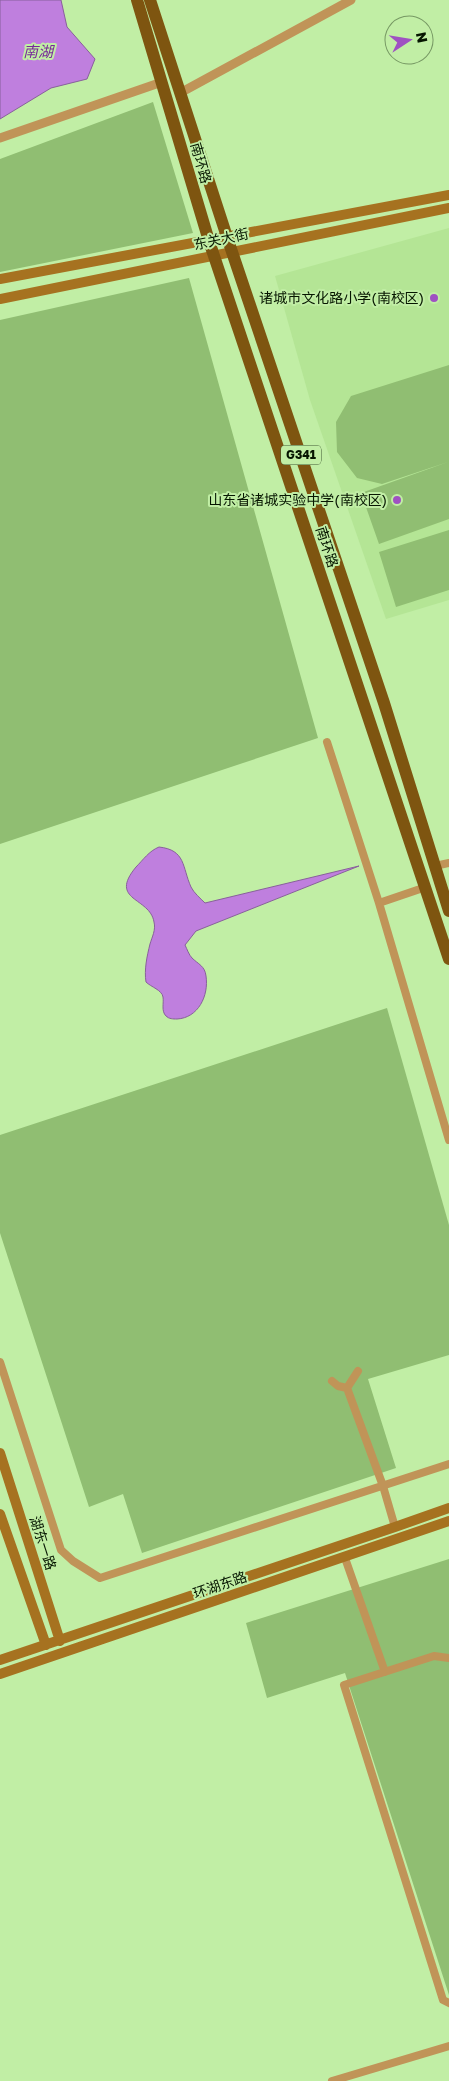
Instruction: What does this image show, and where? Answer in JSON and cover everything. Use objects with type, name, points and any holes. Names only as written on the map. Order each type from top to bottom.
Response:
[{"type":"highway","name":"南环路","points":[[137,0],[209,241],[449,959]]},
{"type":"highway","name":"南环路","points":[[150,0],[227,237],[381,694],[449,911]]},
{"type":"main road","name":"东关大街","points":[[0,278],[209,241],[449,195]]},
{"type":"main road","name":"东关大街","points":[[0,299],[232,250],[449,208]]},
{"type":"main road","name":"湖东一路","points":[[0,1453],[60,1641]]},
{"type":"main road","name":"环湖东路","points":[[0,1660],[449,1508]]},
{"type":"main road","points":[[0,1514],[46,1645]]},
{"type":"main road","name":"环湖东路","points":[[0,1674],[449,1522]]},
{"type":"street","points":[[180,93],[351,0]]},
{"type":"street","points":[[0,138],[162,82]]},
{"type":"street","points":[[327,742],[379,904],[449,1140]]},
{"type":"street","points":[[435,866],[449,863]]},
{"type":"street","points":[[379,904],[426,887]]},
{"type":"street","points":[[0,1362],[61,1550],[73,1561],[100,1578],[449,1464]]},
{"type":"street","points":[[348,1388],[358,1371]]},
{"type":"street","points":[[332,1381],[338,1386],[348,1388]]},
{"type":"street","points":[[348,1388],[383,1486],[395,1527]]},
{"type":"street","points":[[345,1558],[385,1672]]},
{"type":"street","points":[[449,1658],[434,1656],[344,1685],[444,2000],[449,2003]]},
{"type":"street","points":[[332,2081],[449,2046]]},
{"type":"shaded area","points":[[153,102],[193,233],[0,272],[0,159]]},
{"type":"shaded area","name":"山东省诸城实验中学(南校区)","points":[[449,228],[449,600],[386,619],[310,400],[275,276]]},
{"type":"shaded area","points":[[189,278],[318,738],[0,844],[0,320]]},
{"type":"shaded area","points":[[449,365],[449,519],[379,544],[361,493],[448,462],[382,484],[357,478],[337,452],[336,422],[351,396]]},
{"type":"shaded area","points":[[449,530],[449,590],[396,607],[379,552]]},
{"type":"shaded area","points":[[387,1008],[449,1225],[449,1355],[368,1379],[396,1468],[142,1553],[123,1494],[89,1507],[0,1233],[0,1135]]},
{"type":"shaded area","points":[[449,1559],[449,1995],[345,1673],[267,1698],[246,1623]]},
{"type":"water","name":"南湖","points":[[0,0],[61,0],[67,27],[95,59],[87,79],[51,88],[0,119]]},
{"type":"water","points":[[159,847],[168,849],[179,856],[191,887],[205,903],[359,866],[196,931],[185,945],[191,957],[204,970],[206,991],[200,1005],[191,1015],[173,1019],[164,1014],[162,995],[146,982],[146,963],[154,931],[154,922],[146,908],[128,893],[126,886],[136,867],[149,853]]},
{"type":"place","name":"诸城市文化路小学(南校区)","points":[[434,298]]},
{"type":"place","name":"山东省诸城实验中学(南校区)","points":[[397,500]]}]
